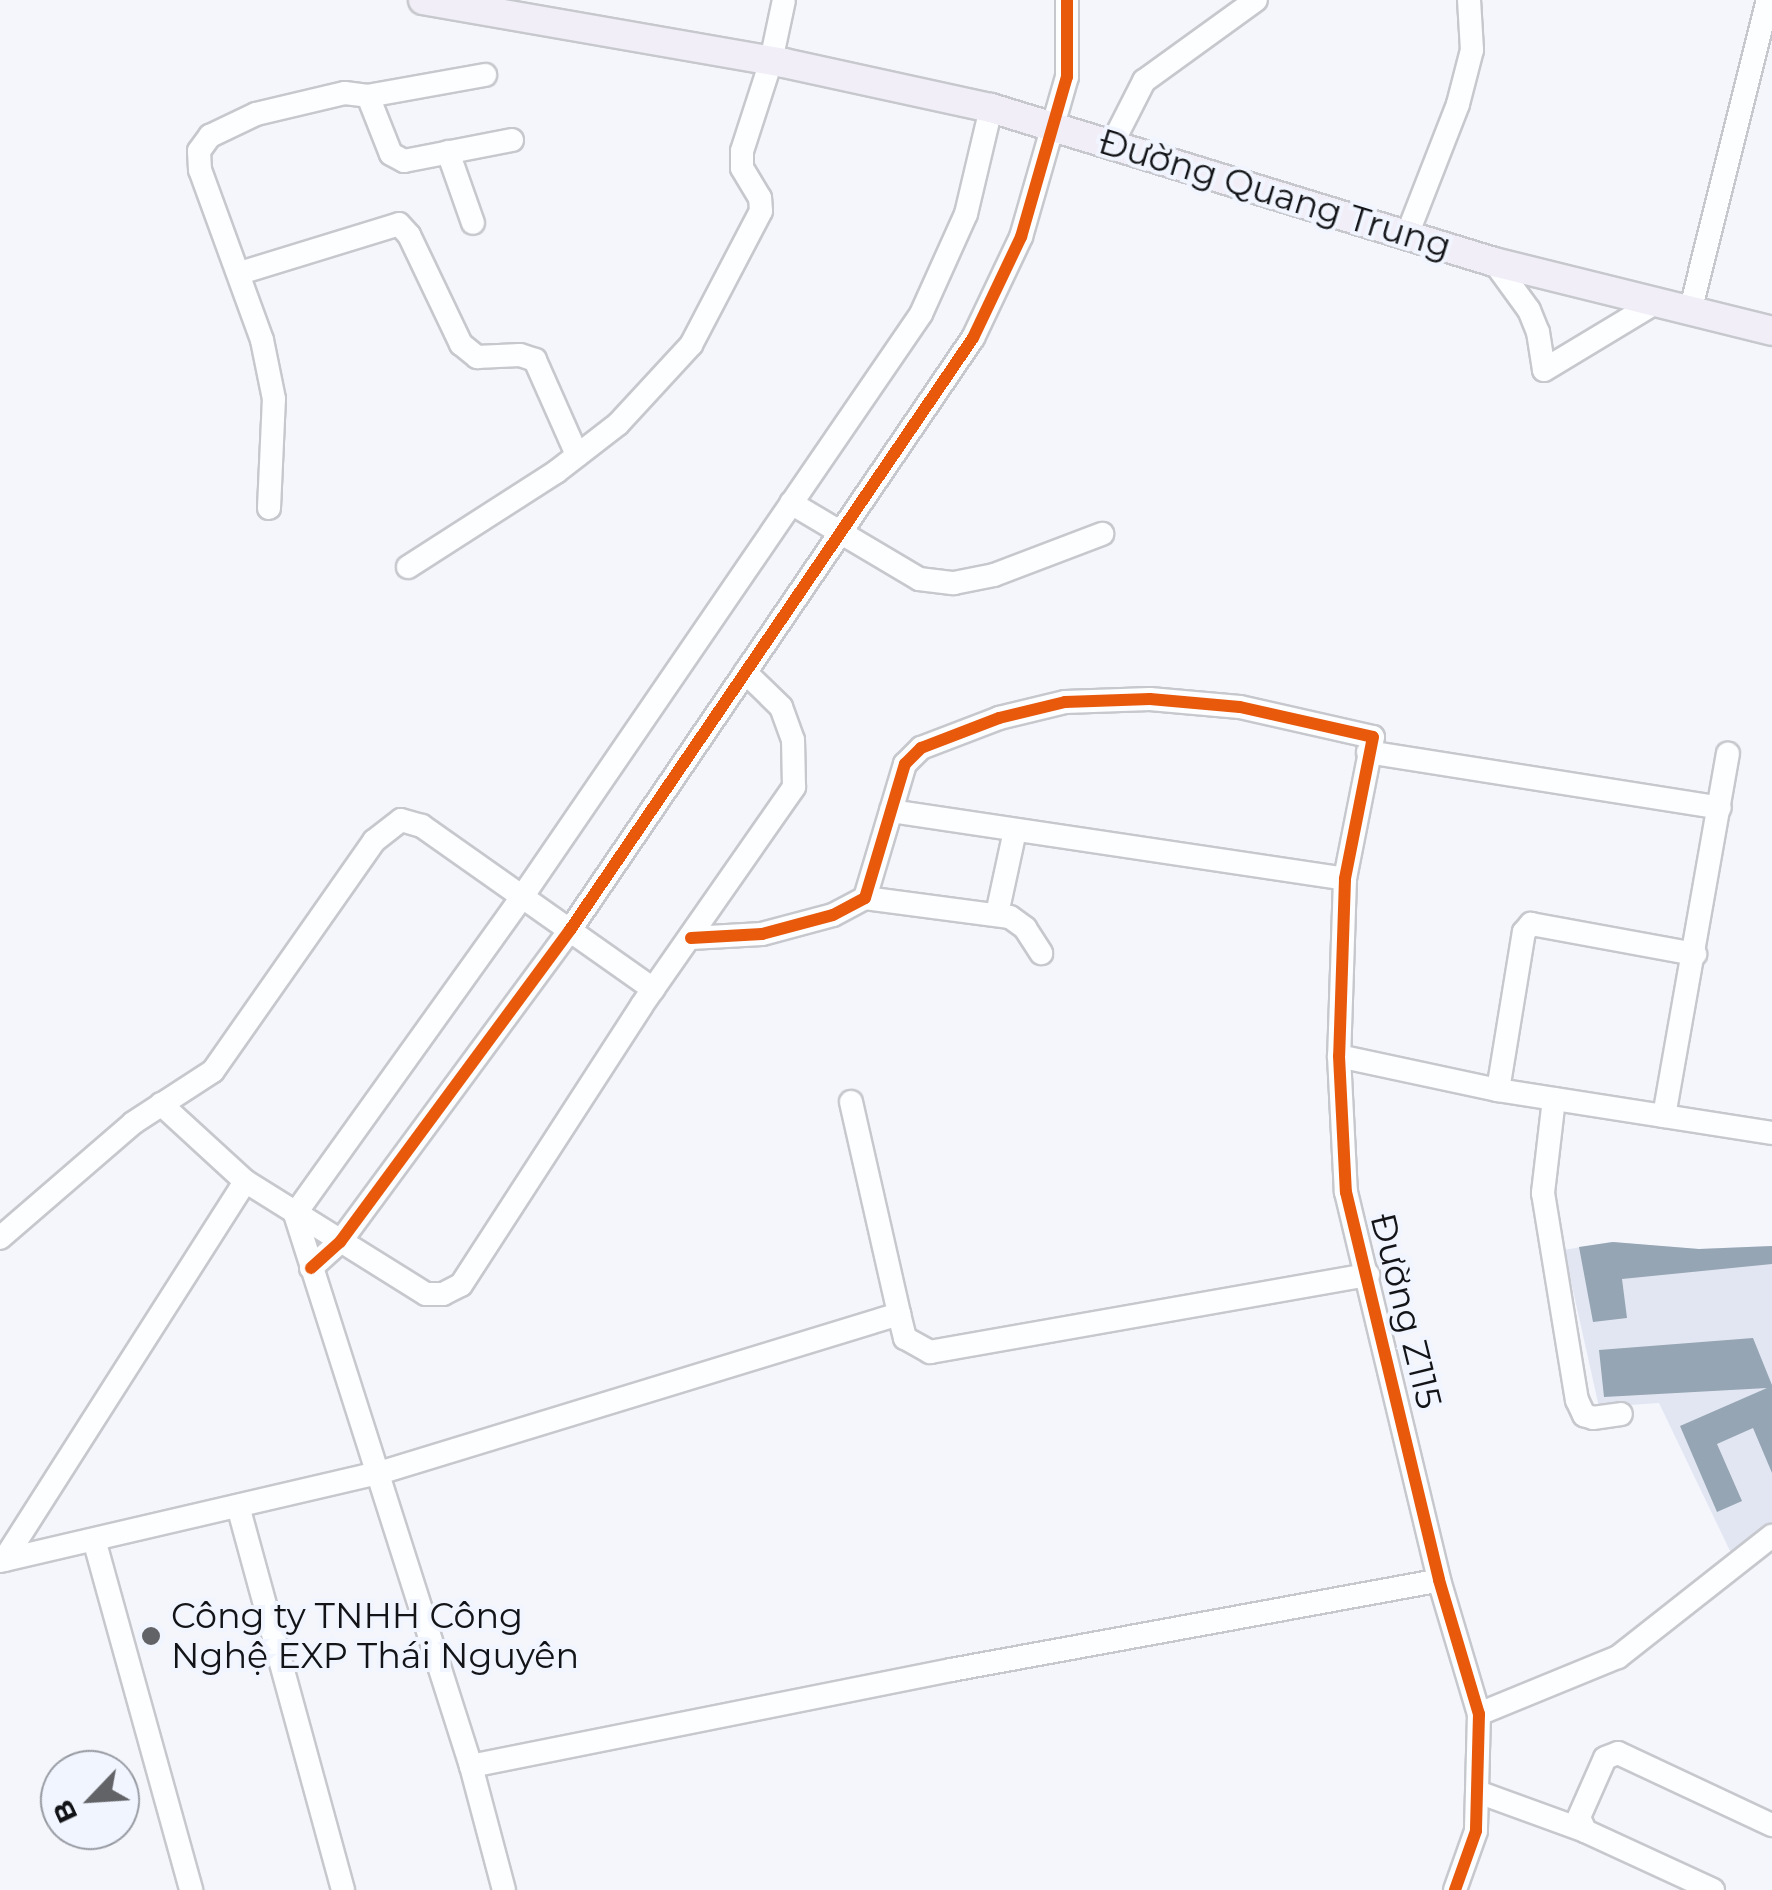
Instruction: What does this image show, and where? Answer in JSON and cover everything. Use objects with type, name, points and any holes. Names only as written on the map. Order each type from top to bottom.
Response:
[{"type":"main road","name":"Đường Quang Trung","points":[[423,0],[771,61],[992,108],[1494,262],[1772,331]]},
{"type":"street","points":[[408,568],[577,456],[618,424],[691,345],[762,211],[760,198],[742,168],[742,152],[771,61],[784,0]]},
{"type":"street","points":[[311,1268],[340,1242],[570,930],[973,338],[1020,237],[1067,77],[1067,0]]},
{"type":"street","points":[[1112,144],[1144,81],[1256,0]]},
{"type":"street","points":[[1407,235],[1458,104],[1472,50],[1469,0]]},
{"type":"street","points":[[1690,312],[1768,0]]},
{"type":"street","points":[[270,508],[274,399],[240,273],[200,170],[198,151],[210,136],[256,114],[316,97],[368,96],[485,74]]},
{"type":"street","points":[[368,96],[390,154],[404,161],[512,140]]},
{"type":"street","points":[[295,1214],[522,897],[921,314],[966,214],[992,108]]},
{"type":"street","points":[[448,152],[473,223]]},
{"type":"street","points":[[240,273],[399,224],[409,234],[461,344],[476,357],[520,355],[534,360],[577,456]]},
{"type":"street","points":[[1494,262],[1529,310],[1538,332],[1544,370],[1578,354],[1654,303]]},
{"type":"street","points":[[791,504],[919,579],[954,582],[994,575],[1102,534]]},
{"type":"street","points":[[161,1104],[245,1182],[426,1294],[442,1294],[461,1285],[654,990],[794,787],[793,740],[781,707],[745,672]]},
{"type":"street","points":[[865,898],[905,764],[921,748],[999,718],[1065,702],[1150,699],[1240,706],[1371,744],[1720,808]]},
{"type":"street","name":"Đường Z115","points":[[1371,744],[1345,879],[1339,1056],[1346,1192],[1439,1580],[1479,1714],[1476,1831],[1454,1890]]},
{"type":"street","points":[[1664,1116],[1728,754]]},
{"type":"street","points":[[891,811],[1345,879]]},
{"type":"street","points":[[0,1238],[133,1123],[212,1071],[374,842],[401,820],[422,826],[654,990]]},
{"type":"street","points":[[997,914],[1015,831]]},
{"type":"street","points":[[691,938],[762,934],[832,915],[865,898],[997,914],[1025,928],[1041,953]]},
{"type":"street","points":[[1498,1090],[1524,932],[1531,924],[1695,954]]},
{"type":"street","points":[[1339,1056],[1498,1090],[1772,1133]]},
{"type":"street","points":[[1554,1099],[1544,1193],[1577,1400],[1584,1414],[1593,1418],[1621,1414]]},
{"type":"street","points":[[851,1102],[905,1338],[930,1352],[1368,1275]]},
{"type":"street","points":[[2,1561],[245,1182]]},
{"type":"street","points":[[295,1214],[471,1766],[504,1890]]},
{"type":"street","points":[[2,1561],[378,1474],[900,1314]]},
{"type":"street","points":[[238,1506],[343,1890]]},
{"type":"street","points":[[1479,1714],[1618,1657],[1772,1536]]},
{"type":"street","points":[[94,1542],[191,1890]]},
{"type":"street","points":[[471,1766],[971,1666],[1439,1580]]},
{"type":"street","points":[[1584,1830],[1578,1817],[1606,1758],[1618,1753],[1772,1825]]},
{"type":"street","points":[[1478,1792],[1584,1830],[1713,1890]]},
{"type":"shaded area","points":[[1610,1242],[1699,1249],[1772,1246],[1772,1523],[1732,1555],[1659,1403],[1599,1407],[1564,1250]]},
{"type":"building","points":[[1613,1242],[1699,1249],[1772,1246],[1772,1264],[1622,1279],[1627,1318],[1593,1322],[1579,1247]]},
{"type":"building","points":[[1753,1338],[1772,1385],[1772,1473],[1753,1428],[1717,1444],[1742,1501],[1717,1512],[1680,1426],[1767,1388],[1604,1397],[1599,1350]]},
{"type":"cycle path","points":[[311,1268],[340,1242],[570,930],[973,338],[1021,237],[1067,77],[1067,0]]},
{"type":"cycle path","points":[[691,938],[762,934],[833,915],[865,898],[905,764],[921,748],[999,718],[1065,702],[1150,699],[1240,707],[1373,737],[1345,879],[1339,1056],[1346,1192],[1439,1580],[1479,1714],[1476,1831],[1455,1890]]},
{"type":"place","name":"Công ty TNHH Công Nghệ EXP Thái Nguyên","points":[[151,1636]]}]
